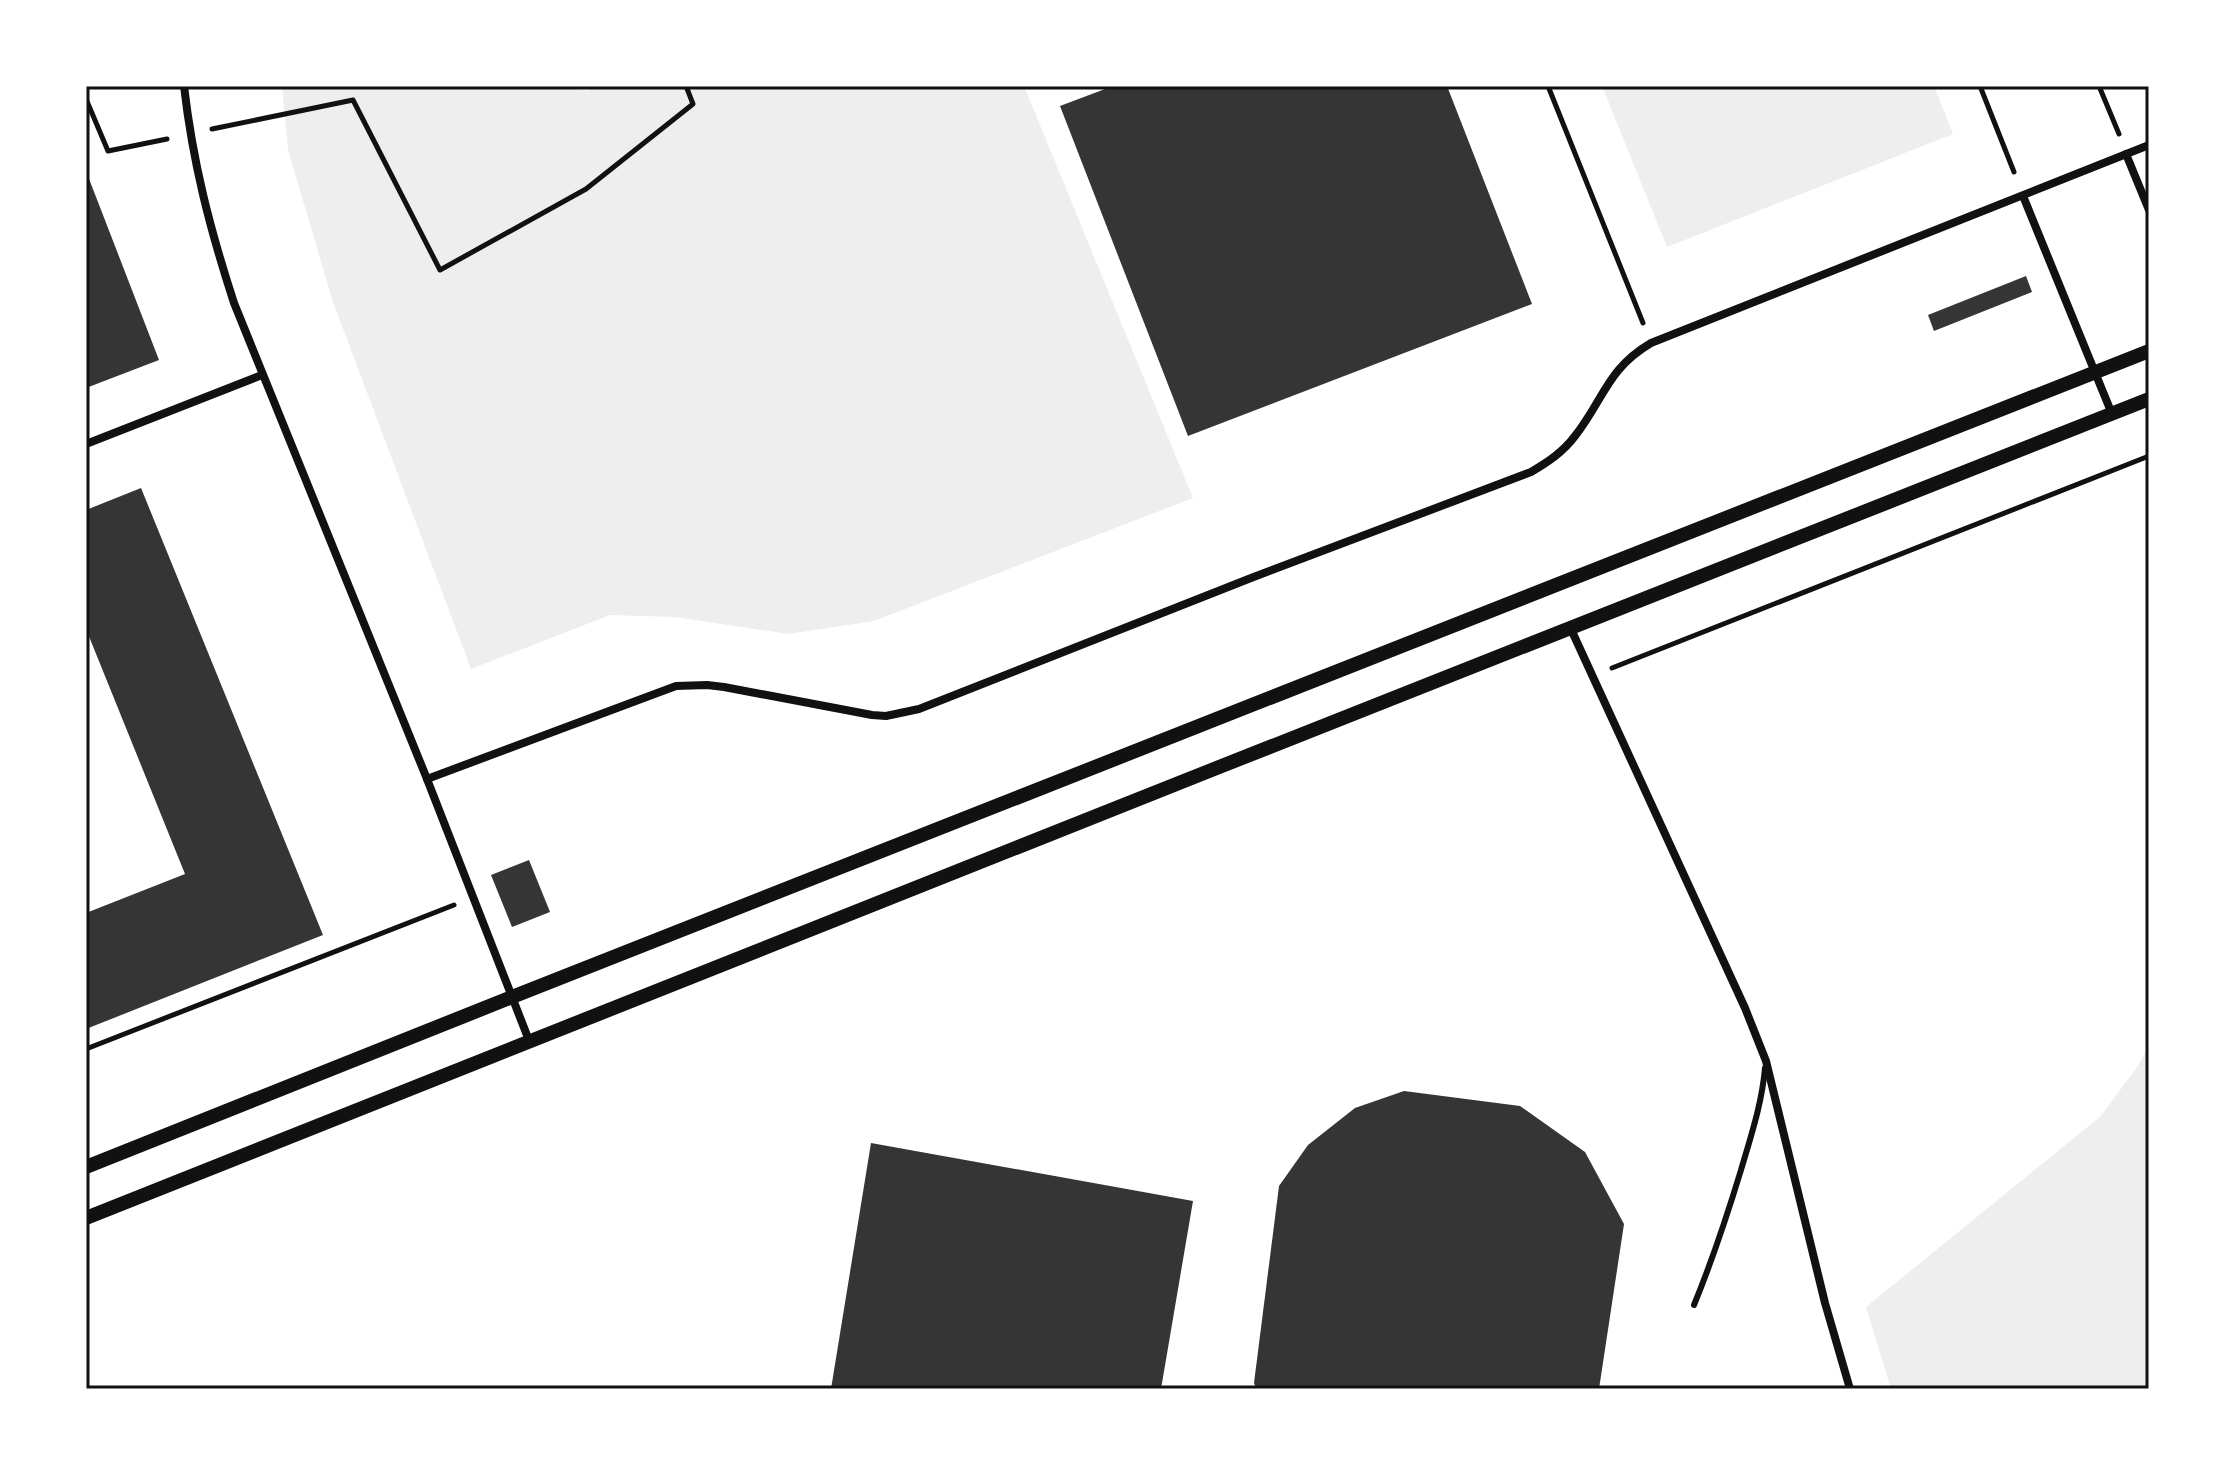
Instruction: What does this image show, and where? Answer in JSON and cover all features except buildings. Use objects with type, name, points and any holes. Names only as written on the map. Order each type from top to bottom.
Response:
[{"type":"street","points":[[184,86],[199,184],[234,303],[427,779],[530,1043]]},
{"type":"street","points":[[427,779],[676,686],[724,687],[872,715],[886,716],[919,709],[1531,472],[1564,449],[1619,368],[1651,343],[2149,145]]},
{"type":"street","points":[[2126,154],[2149,210]]},
{"type":"street","points":[[2023,196],[2112,414]]},
{"type":"street","points":[[86,1167],[2149,351]]},
{"type":"street","points":[[86,444],[262,375]]},
{"type":"street","points":[[86,1218],[2149,399]]},
{"type":"street","points":[[1570,627],[1745,1008],[1766,1061],[1825,1303],[1850,1389]]},
{"type":"lane","points":[[1694,1305],[1709,1269],[1755,1124],[1766,1061]]},
{"type":"path","points":[[86,99],[108,151],[353,100],[440,270],[586,189],[693,104],[686,86]]},
{"type":"path","points":[[1548,86],[1651,343]]},
{"type":"path","points":[[1980,86],[2023,196]]},
{"type":"path","points":[[2099,86],[2126,154]]},
{"type":"path","points":[[1617,666],[2149,456]]},
{"type":"path","points":[[86,1049],[473,898]]},
{"type":"shaded area","points":[[282,86],[558,86],[589,91],[590,86],[1024,86],[1193,498],[874,621],[788,634],[675,617],[610,615],[471,669],[333,302],[288,150]]},
{"type":"shaded area","points":[[1602,86],[1934,86],[1953,134],[1667,247]]},
{"type":"shaded area","points":[[2149,1046],[2149,1389],[1891,1389],[1866,1307],[2101,1116]]}]
